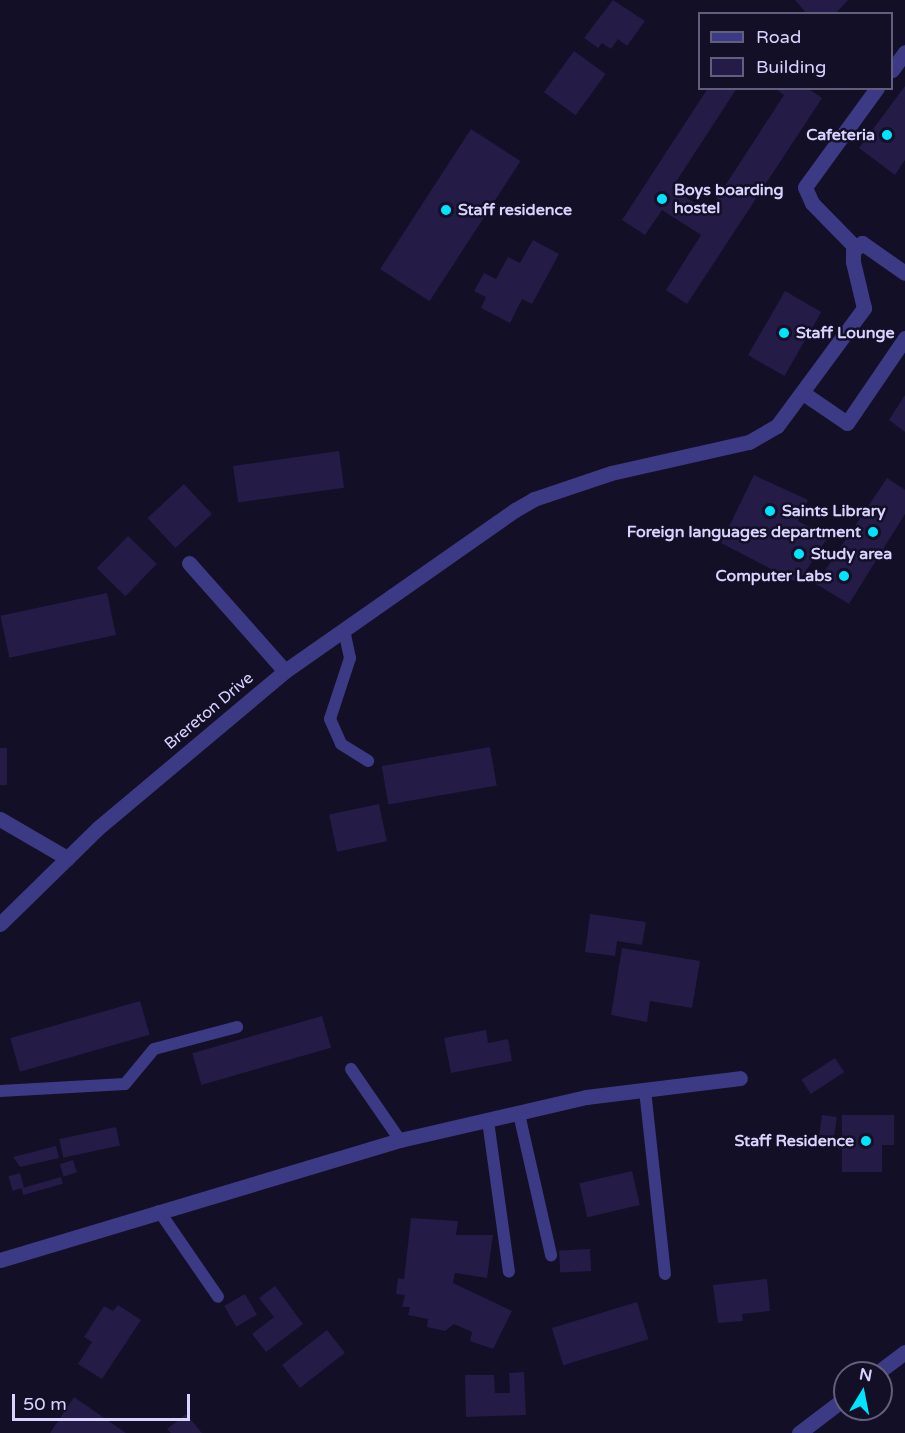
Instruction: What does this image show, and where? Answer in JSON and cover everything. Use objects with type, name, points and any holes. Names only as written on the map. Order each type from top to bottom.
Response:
[{"type":"street","points":[[893,67],[905,52]]},
{"type":"street","points":[[876,90],[805,187],[812,203],[856,248],[862,243],[905,273]]},
{"type":"street","name":"Brereton Drive","points":[[0,924],[98,828],[285,671],[534,499],[611,473],[749,442],[777,426],[864,308],[853,262],[856,248]]},
{"type":"street","points":[[803,393],[847,423],[905,338]]},
{"type":"street","points":[[189,563],[285,671]]},
{"type":"street","points":[[0,819],[67,858]]},
{"type":"street","points":[[0,1260],[400,1140],[586,1097],[741,1078]]},
{"type":"street","points":[[799,1433],[833,1407]]},
{"type":"lane","points":[[344,630],[350,658],[330,719],[341,744],[368,760]]},
{"type":"lane","points":[[0,1090],[125,1084],[154,1049],[237,1027]]},
{"type":"lane","points":[[351,1069],[400,1140]]},
{"type":"lane","points":[[645,1090],[665,1274]]},
{"type":"lane","points":[[519,1113],[551,1255]]},
{"type":"lane","points":[[488,1121],[509,1272]]},
{"type":"lane","points":[[159,1211],[218,1297]]},
{"type":"building","points":[[613,0],[645,21],[627,46],[618,39],[611,49],[602,43],[598,48],[584,38]]},
{"type":"building","points":[[795,0],[848,0],[837,12],[805,12]]},
{"type":"building","points":[[574,51],[606,74],[576,115],[544,92]]},
{"type":"building","name":"Cafeteria","points":[[905,86],[905,160],[895,175],[859,148]]},
{"type":"building","name":"Boys boarding hostel","points":[[707,90],[736,90],[672,188],[708,212],[784,95],[778,90],[810,90],[822,98],[687,304],[666,290],[701,235],[662,210],[645,235],[622,220]]},
{"type":"building","name":"Staff residence","points":[[471,129],[520,161],[430,301],[380,269]]},
{"type":"building","name":"Staff residence","points":[[533,240],[559,254],[532,304],[522,299],[510,323],[481,308],[486,297],[474,291],[484,273],[496,279],[508,257],[520,263]]},
{"type":"building","name":"Staff Lounge","points":[[785,291],[821,312],[784,376],[748,355]]},
{"type":"building","points":[[905,395],[905,432],[889,420]]},
{"type":"building","points":[[339,451],[344,488],[238,503],[233,466]]},
{"type":"building","name":"Saints Library","points":[[754,475],[808,500],[798,521],[828,537],[798,583],[721,543]]},
{"type":"building","name":"Foreign languages department","points":[[887,478],[905,490],[905,514],[849,604],[816,584]]},
{"type":"building","points":[[184,484],[212,514],[175,548],[147,518]]},
{"type":"building","points":[[128,536],[157,564],[126,596],[97,568]]},
{"type":"building","points":[[107,593],[116,635],[9,658],[0,616]]},
{"type":"building","points":[[490,747],[497,785],[388,805],[382,766]]},
{"type":"building","points":[[0,748],[7,748],[7,785],[0,785]]},
{"type":"building","points":[[379,804],[387,841],[337,852],[329,815]]},
{"type":"building","points":[[590,914],[646,922],[642,945],[617,941],[615,956],[585,952]]},
{"type":"building","points":[[622,948],[700,961],[692,1008],[650,1001],[647,1022],[611,1015]]},
{"type":"building","points":[[140,1001],[150,1035],[20,1072],[10,1038]]},
{"type":"building","points":[[322,1016],[331,1048],[201,1085],[192,1053]]},
{"type":"building","points":[[486,1030],[488,1043],[508,1039],[512,1061],[451,1073],[444,1038]]},
{"type":"building","name":"Staff Residence","points":[[835,1058],[844,1072],[811,1094],[801,1080]]},
{"type":"building","points":[[822,1115],[837,1117],[834,1137],[819,1135]]},
{"type":"building","name":"Staff Residence","points":[[842,1115],[894,1115],[894,1145],[882,1145],[882,1172],[842,1172],[842,1149],[838,1149],[838,1138],[842,1138]]},
{"type":"building","points":[[116,1127],[120,1146],[63,1158],[59,1139]]},
{"type":"building","points":[[56,1146],[59,1158],[20,1167],[13,1157]]},
{"type":"building","points":[[73,1160],[77,1172],[64,1177],[60,1164]]},
{"type":"building","points":[[632,1171],[640,1205],[587,1217],[579,1183]]},
{"type":"building","points":[[20,1173],[24,1187],[13,1191],[8,1176]]},
{"type":"building","points":[[61,1177],[63,1184],[24,1195],[22,1188]]},
{"type":"building","points":[[411,1218],[458,1221],[456,1235],[493,1235],[487,1278],[455,1273],[453,1283],[512,1311],[493,1349],[470,1341],[472,1332],[454,1324],[445,1331],[427,1327],[428,1319],[408,1315],[410,1307],[402,1307],[405,1295],[396,1294],[398,1278],[404,1279]]},
{"type":"building","points":[[590,1249],[591,1271],[560,1273],[559,1251]]},
{"type":"building","points":[[767,1279],[770,1311],[742,1314],[743,1321],[718,1323],[713,1285]]},
{"type":"building","points":[[275,1286],[303,1324],[266,1352],[252,1334],[274,1317],[259,1298]]},
{"type":"building","points":[[245,1294],[257,1315],[236,1327],[224,1306]]},
{"type":"building","points":[[637,1302],[648,1339],[563,1365],[552,1328]]},
{"type":"building","points":[[118,1305],[141,1320],[102,1379],[78,1364],[92,1342],[84,1337],[104,1306],[113,1311]]},
{"type":"building","points":[[327,1330],[345,1353],[300,1388],[282,1365]]},
{"type":"building","points":[[524,1372],[526,1415],[466,1417],[465,1375],[494,1375],[495,1393],[510,1393],[509,1373]]},
{"type":"building","points":[[74,1397],[126,1433],[50,1433]]},
{"type":"building","points":[[186,1414],[202,1433],[171,1433],[167,1429]]},
{"type":"place","name":"Cafeteria","points":[[887,135]]},
{"type":"place","name":"Boys boarding hostel","points":[[662,199]]},
{"type":"place","name":"Staff residence","points":[[446,210]]},
{"type":"place","name":"Staff Lounge","points":[[784,333]]},
{"type":"place","name":"Saints Library","points":[[770,511]]},
{"type":"place","name":"Foreign languages department","points":[[873,532]]},
{"type":"place","name":"Study area","points":[[799,554]]},
{"type":"place","name":"Computer Labs","points":[[844,576]]},
{"type":"place","name":"Staff Residence","points":[[866,1141]]}]
